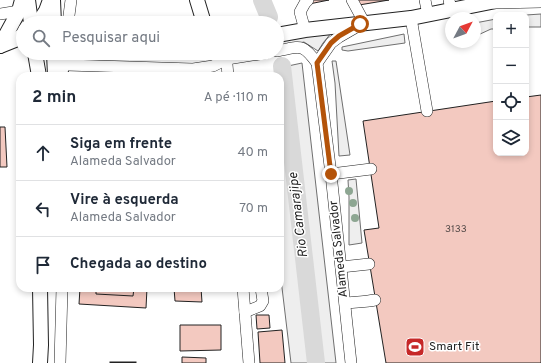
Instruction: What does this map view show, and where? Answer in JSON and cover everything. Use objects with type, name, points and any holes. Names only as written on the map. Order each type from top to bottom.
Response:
[{"type":"main road","points":[[28,0],[30,16]]},
{"type":"main road","points":[[43,16],[52,0]]},
{"type":"main road","points":[[52,0],[53,16]]},
{"type":"main road","points":[[197,0],[202,16]]},
{"type":"main road","points":[[284,34],[304,30],[411,18],[428,15],[450,5],[496,1]]},
{"type":"main road","points":[[0,46],[21,6]]},
{"type":"main road","points":[[0,46],[16,39]]},
{"type":"main road","points":[[37,60],[38,72]]},
{"type":"main road","points":[[54,60],[55,72]]},
{"type":"main road","points":[[40,292],[41,345]]},
{"type":"main road","points":[[40,363],[47,292]]},
{"type":"street","points":[[69,16],[71,0]]},
{"type":"street","points":[[284,50],[300,47],[304,48],[317,63],[331,43],[339,36],[362,24],[352,0]]},
{"type":"street","points":[[425,0],[428,15]]},
{"type":"street","points":[[304,30],[300,12],[305,1]]},
{"type":"street","points":[[496,1],[541,2]]},
{"type":"street","points":[[0,14],[21,6]]},
{"type":"street","points":[[411,18],[427,111]]},
{"type":"street","points":[[66,65],[193,69],[212,66],[221,60]]},
{"type":"street","points":[[227,60],[228,72]]},
{"type":"street","name":"Alameda Salvador","points":[[317,63],[331,174],[351,363]]},
{"type":"street","points":[[331,174],[370,169]]},
{"type":"street","points":[[341,267],[369,264]]},
{"type":"street","points":[[60,363],[62,292]]},
{"type":"street","points":[[243,292],[249,363]]},
{"type":"street","points":[[245,312],[260,306],[263,301],[262,292]]},
{"type":"street","points":[[345,303],[375,300]]},
{"type":"shaded area","points":[[541,14],[541,27],[529,27],[529,15]]},
{"type":"shaded area","points":[[493,20],[493,29],[481,34],[481,22]]},
{"type":"shaded area","points":[[332,32],[318,51],[304,42],[284,46],[284,39]]},
{"type":"shaded area","points":[[404,34],[405,43],[348,51],[342,50],[342,47]]},
{"type":"shaded area","points":[[332,61],[336,61],[350,155],[339,156],[335,83]]},
{"type":"shaded area","points":[[302,63],[336,363],[322,363],[288,66]]},
{"type":"shaded area","points":[[284,143],[309,363],[291,363],[283,292],[284,292]]},
{"type":"shaded area","points":[[356,179],[362,243],[349,245],[348,180]]},
{"type":"building","points":[[309,0],[329,0],[309,4]]},
{"type":"building","points":[[358,0],[389,0],[359,5]]},
{"type":"building","points":[[541,95],[541,363],[386,363],[364,230],[379,228],[363,121],[493,101],[493,156],[529,156],[529,97]]},
{"type":"building","points":[[0,127],[5,127],[7,167],[0,167]]},
{"type":"building","points":[[80,292],[147,292],[146,308],[79,304]]},
{"type":"building","points":[[96,292],[134,292],[133,296],[96,294]]},
{"type":"building","points":[[174,292],[201,292],[202,302],[175,301]]},
{"type":"building","points":[[256,315],[269,315],[270,328],[257,329]]},
{"type":"building","points":[[180,325],[221,325],[221,350],[180,351]]},
{"type":"building","points":[[282,330],[285,363],[260,363],[258,332]]},
{"type":"building","points":[[182,357],[206,358],[206,363],[182,363]]},
{"type":"building","points":[[136,362],[136,363],[110,363]]},
{"type":"waterway","name":"Rio Camarajipe","points":[[262,0],[269,16]]},
{"type":"waterway","name":"Rio Camarajipe","points":[[282,66],[283,72]]},
{"type":"waterway","name":"Rio Camarajipe","points":[[284,83],[316,363]]},
{"type":"place","name":"Smart Fit","points":[[415,347]]},
{"type":"route","points":[[331,174],[317,63],[331,43],[339,36],[360,24]]}]
